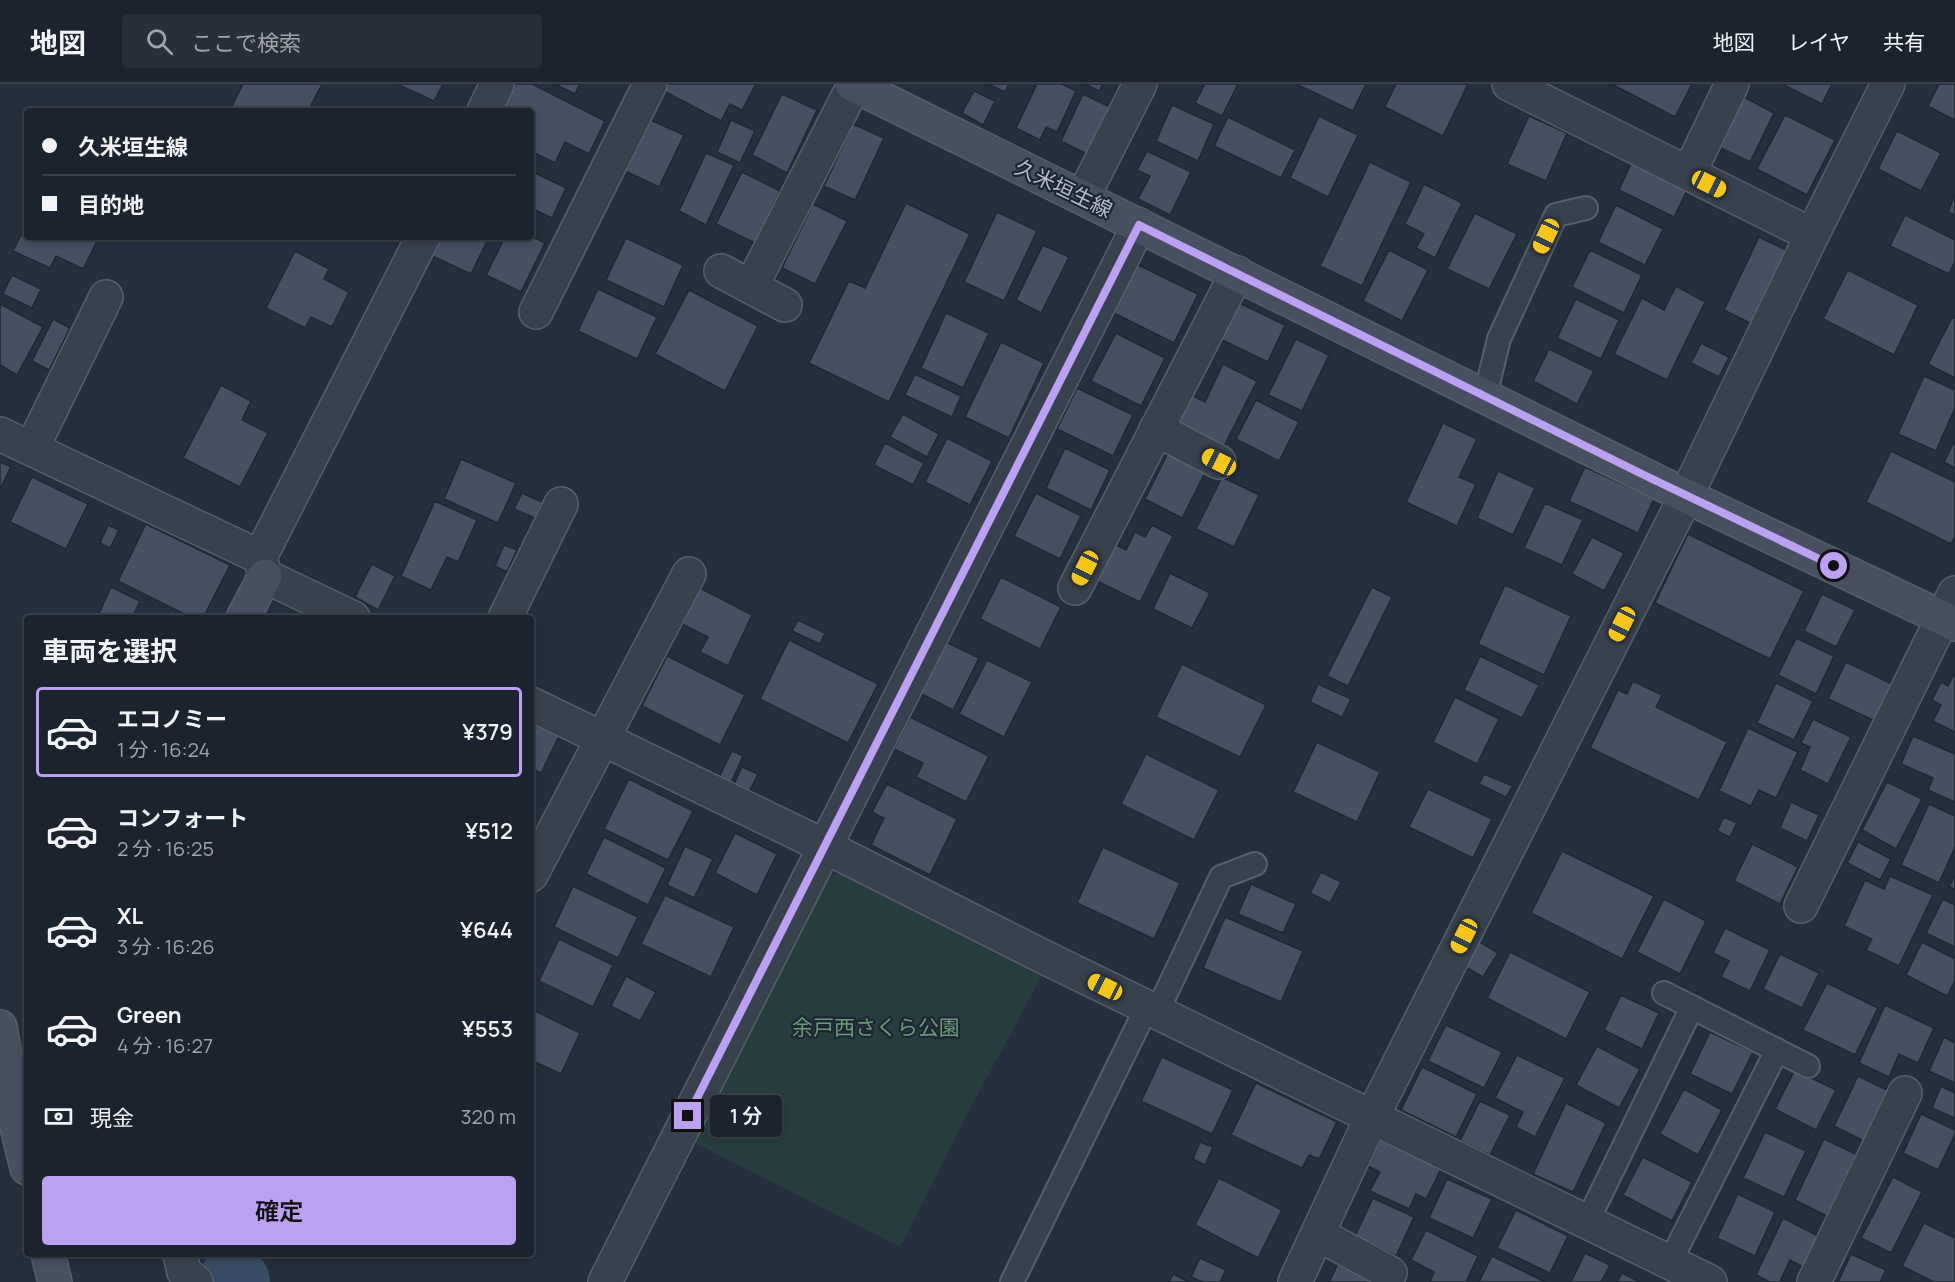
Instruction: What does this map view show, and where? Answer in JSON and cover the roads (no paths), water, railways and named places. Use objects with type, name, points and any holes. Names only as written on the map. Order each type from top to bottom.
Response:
[{"type":"main road","name":"久米垣生線","points":[[853,84],[1686,495],[1951,611]]},
{"type":"main road","points":[[244,615],[262,566]]},
{"type":"main road","points":[[0,1027],[15,1131],[24,1159]]},
{"type":"main road","points":[[49,1257],[55,1282]]},
{"type":"street","points":[[485,108],[497,84]]},
{"type":"street","points":[[536,312],[650,84]]},
{"type":"street","points":[[752,287],[853,84]]},
{"type":"street","points":[[1083,197],[1140,84]]},
{"type":"street","points":[[1509,84],[1812,235]]},
{"type":"street","points":[[1689,173],[1732,84]]},
{"type":"street","points":[[1295,1282],[1372,1117],[1686,495],[1888,84]]},
{"type":"street","points":[[605,1282],[1139,225]]},
{"type":"street","points":[[262,566],[422,240]]},
{"type":"street","points":[[721,271],[785,304]]},
{"type":"street","points":[[1075,588],[1237,273]]},
{"type":"street","points":[[32,448],[106,297]]},
{"type":"street","points":[[1156,429],[1219,462]]},
{"type":"street","points":[[0,434],[32,448],[262,566],[347,615]]},
{"type":"street","points":[[506,615],[561,504]]},
{"type":"street","points":[[534,869],[689,574]]},
{"type":"street","points":[[1801,906],[1951,611]]},
{"type":"street","points":[[534,705],[1710,1282]]},
{"type":"street","points":[[1815,1282],[1905,1093]]},
{"type":"street","points":[[1318,1234],[1390,1273]]},
{"type":"street","points":[[181,1257],[184,1272],[196,1282]]},
{"type":"lane","points":[[1485,396],[1499,339],[1556,215],[1586,208]]},
{"type":"lane","points":[[1012,1282],[1221,877],[1255,864]]},
{"type":"lane","points":[[1664,993],[1808,1066]]},
{"type":"lane","points":[[1587,1222],[1692,1007]]},
{"type":"lane","points":[[1670,1262],[1777,1050]]},
{"type":"park label","name":"余戸西さくら公園","points":[[876,1027]]}]
